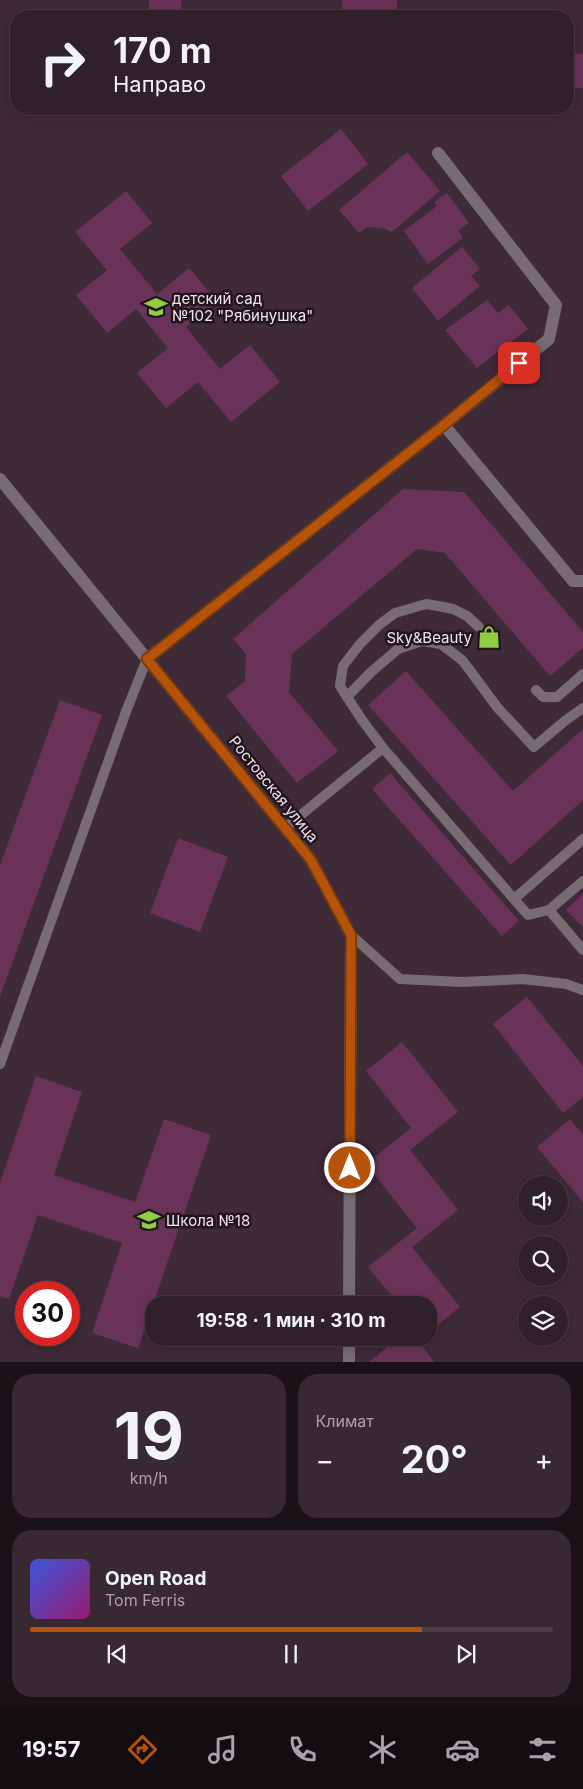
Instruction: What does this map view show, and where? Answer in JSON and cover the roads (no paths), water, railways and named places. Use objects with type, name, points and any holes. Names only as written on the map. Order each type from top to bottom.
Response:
[{"type":"street","points":[[147,659],[444,425],[549,339],[556,306],[438,153]]},
{"type":"street","points":[[444,425],[573,581],[583,581]]},
{"type":"street","name":"Ростовская улица","points":[[0,479],[311,860],[351,935],[349,1296]]},
{"type":"street","points":[[349,1346],[349,1362]]},
{"type":"lane","points":[[479,627],[467,616],[453,609],[438,606],[426,604],[395,613],[379,625],[360,644],[343,666],[340,686],[383,748],[528,916],[548,910],[583,881]]},
{"type":"lane","points":[[347,697],[370,673],[398,649],[422,641],[441,644],[463,661],[497,707],[534,747],[583,708]]},
{"type":"lane","points":[[0,1064],[147,659]]},
{"type":"lane","points":[[536,690],[543,697],[557,697],[583,674]]},
{"type":"lane","points":[[285,828],[383,748]]},
{"type":"lane","points":[[514,899],[583,838]]},
{"type":"lane","points":[[548,910],[583,950]]},
{"type":"lane","points":[[351,935],[400,979],[462,982],[524,979],[566,984],[583,990]]},
{"type":"place","name":"детский сад №102 \"Рябинушка\"","points":[[156,307]]},
{"type":"place","name":"Sky&Beauty","points":[[489,637]]},
{"type":"place","name":"Школа №18","points":[[149,1220]]}]
